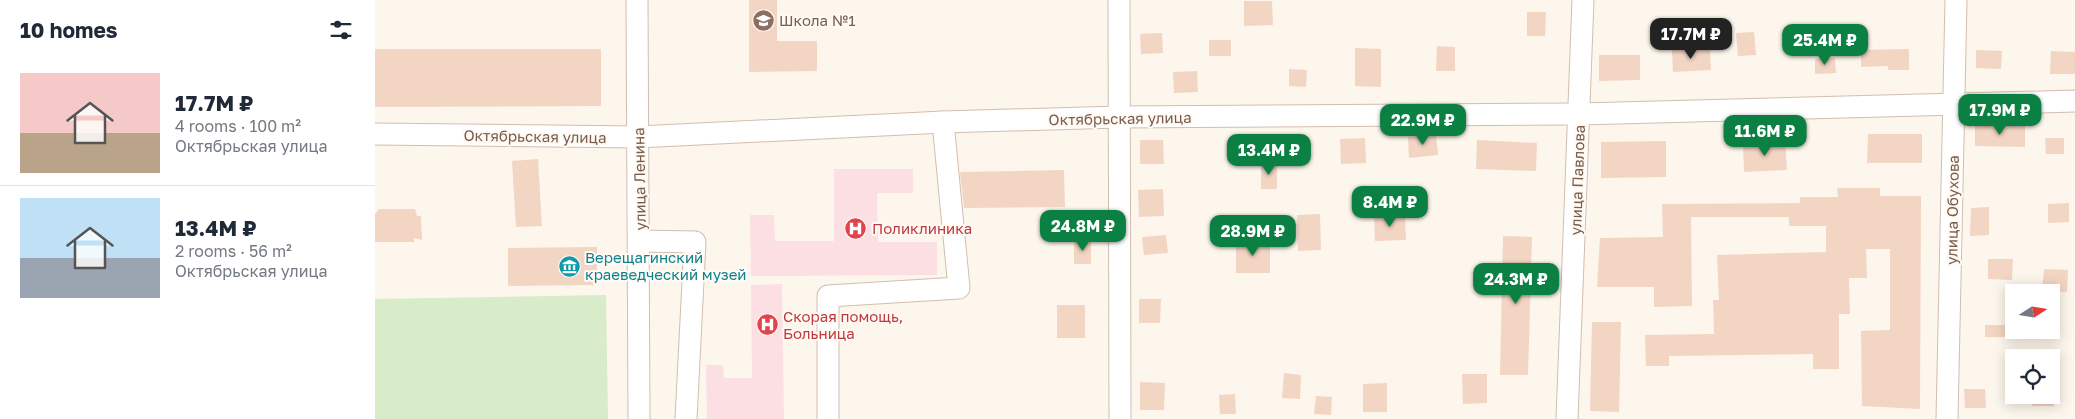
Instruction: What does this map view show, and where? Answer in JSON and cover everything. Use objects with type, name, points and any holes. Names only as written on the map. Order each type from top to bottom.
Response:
[{"type":"street","name":"улица Ленина","points":[[637,0],[639,419]]},
{"type":"street","points":[[1119,0],[1120,419]]},
{"type":"street","name":"улица Павлова","points":[[1567,419],[1583,0]]},
{"type":"street","name":"улица Обухова","points":[[1947,419],[1956,0]]},
{"type":"street","name":"Октябрьская улица","points":[[375,134],[638,137],[943,122],[1119,117],[1580,114],[2075,101]]},
{"type":"street","points":[[828,419],[828,296],[959,288],[943,122]]},
{"type":"street","points":[[639,241],[695,242],[686,419]]},
{"type":"shaded area","name":"Поликлиника","points":[[834,169],[913,169],[913,193],[877,193],[878,242],[937,242],[937,275],[751,276],[750,215],[774,215],[775,241],[834,241]]},
{"type":"shaded area","name":"Скорая помощь, Больница","points":[[782,284],[784,419],[707,419],[706,365],[723,365],[724,378],[752,378],[751,285]]},
{"type":"green space","points":[[606,295],[608,419],[375,419],[375,299]]},
{"type":"building","name":"Школа №1","points":[[749,0],[777,0],[777,41],[817,41],[817,71],[749,72]]},
{"type":"building","points":[[1244,1],[1272,1],[1273,25],[1244,26]]},
{"type":"building","points":[[1527,12],[1546,12],[1545,36],[1527,36]]},
{"type":"building","points":[[1754,32],[1756,55],[1738,56],[1736,33]]},
{"type":"building","points":[[1162,33],[1163,53],[1141,54],[1140,34]]},
{"type":"building","points":[[1209,40],[1231,40],[1231,56],[1209,56]]},
{"type":"building","points":[[1437,46],[1455,47],[1455,71],[1436,71]]},
{"type":"building","points":[[1355,48],[1381,49],[1381,87],[1355,86]]},
{"type":"building","points":[[375,49],[601,49],[601,106],[375,107]]},
{"type":"building","points":[[1710,49],[1711,70],[1673,72],[1672,50]]},
{"type":"building","points":[[1909,49],[1909,70],[1888,70],[1888,66],[1861,67],[1861,50]]},
{"type":"building","points":[[1976,50],[2002,51],[2001,69],[1976,68]]},
{"type":"building","points":[[2051,51],[2075,52],[2075,74],[2050,74]]},
{"type":"building","points":[[1599,55],[1640,55],[1640,80],[1599,81]]},
{"type":"building","points":[[1835,58],[1836,73],[1815,74],[1815,59]]},
{"type":"building","points":[[1289,69],[1307,70],[1306,87],[1289,86]]},
{"type":"building","points":[[1197,71],[1198,92],[1174,93],[1173,72]]},
{"type":"building","points":[[1975,126],[2025,126],[2025,147],[1975,146]]},
{"type":"building","points":[[1868,134],[1922,134],[1922,163],[1867,163]]},
{"type":"building","points":[[1436,135],[1438,155],[1409,158],[1408,137]]},
{"type":"building","points":[[1365,138],[1366,163],[1341,164],[1340,139]]},
{"type":"building","points":[[2045,138],[2064,138],[2064,154],[2046,154]]},
{"type":"building","points":[[1140,140],[1163,140],[1164,164],[1140,164]]},
{"type":"building","points":[[1477,140],[1537,143],[1536,171],[1476,169]]},
{"type":"building","points":[[1666,141],[1666,177],[1601,178],[1601,142]]},
{"type":"building","points":[[1785,142],[1787,170],[1744,172],[1743,144]]},
{"type":"building","points":[[538,159],[542,226],[516,227],[512,161]]},
{"type":"building","points":[[1261,163],[1277,163],[1277,189],[1261,189]]},
{"type":"building","points":[[1064,170],[1065,207],[964,208],[960,172]]},
{"type":"building","points":[[1837,188],[1880,188],[1880,196],[1921,196],[1920,409],[1862,406],[1861,331],[1890,330],[1890,249],[1866,249],[1867,278],[1849,278],[1850,314],[1839,314],[1839,369],[1813,369],[1813,354],[1669,356],[1669,366],[1646,366],[1645,335],[1714,334],[1713,300],[1719,300],[1717,255],[1826,252],[1826,226],[1789,226],[1789,217],[1691,217],[1692,306],[1654,307],[1654,287],[1597,287],[1600,238],[1663,237],[1662,204],[1800,203],[1800,197],[1838,197]]},
{"type":"building","points":[[1163,189],[1164,216],[1139,217],[1138,190]]},
{"type":"building","points":[[2069,203],[2069,222],[2048,223],[2048,204]]},
{"type":"building","points":[[1989,207],[1989,235],[1970,236],[1971,208]]},
{"type":"building","points":[[379,209],[415,209],[417,216],[421,216],[422,240],[414,238],[414,242],[375,242],[375,214]]},
{"type":"building","points":[[1320,214],[1321,250],[1298,251],[1297,215]]},
{"type":"building","points":[[1405,216],[1406,240],[1375,241],[1374,217]]},
{"type":"building","points":[[1166,235],[1168,253],[1144,255],[1142,237]]},
{"type":"building","points":[[1503,236],[1532,237],[1528,375],[1500,375]]},
{"type":"building","points":[[1091,239],[1091,264],[1074,264],[1074,240]]},
{"type":"building","points":[[1236,241],[1270,241],[1270,273],[1236,273]]},
{"type":"building","points":[[597,247],[597,285],[508,286],[508,248]]},
{"type":"building","points":[[1988,259],[2013,259],[2012,280],[1988,279]]},
{"type":"building","points":[[2044,269],[2068,270],[2067,292],[2060,292],[2060,284],[2043,284]]},
{"type":"building","points":[[1139,299],[1161,299],[1160,323],[1139,323]]},
{"type":"building","points":[[1057,305],[1085,305],[1085,338],[1057,338]]},
{"type":"building","points":[[1592,322],[1621,322],[1619,412],[1590,411]]},
{"type":"building","points":[[1985,325],[2005,325],[2005,337],[1985,337]]},
{"type":"building","points":[[1284,373],[1301,375],[1300,399],[1282,398]]},
{"type":"building","points":[[1462,374],[1487,374],[1487,403],[1463,404]]},
{"type":"building","points":[[1140,382],[1165,383],[1164,410],[1140,410]]},
{"type":"building","points":[[1387,383],[1387,412],[1363,412],[1363,384]]},
{"type":"building","points":[[1964,389],[1985,389],[1986,408],[1965,408]]},
{"type":"building","points":[[1235,394],[1236,414],[1220,414],[1219,395]]},
{"type":"building","points":[[1316,396],[1332,397],[1331,415],[1314,414]]},
{"type":"building","points":[[2032,404],[2054,404],[2054,406],[2032,406]]},
{"type":"place","name":"Школа №1","points":[[763,20]]},
{"type":"place","name":"Поликлиника","points":[[856,228]]},
{"type":"place","name":"Верещагинский краеведческий музей","points":[[569,266]]},
{"type":"place","name":"Скорая помощь, Больница","points":[[767,325]]}]
